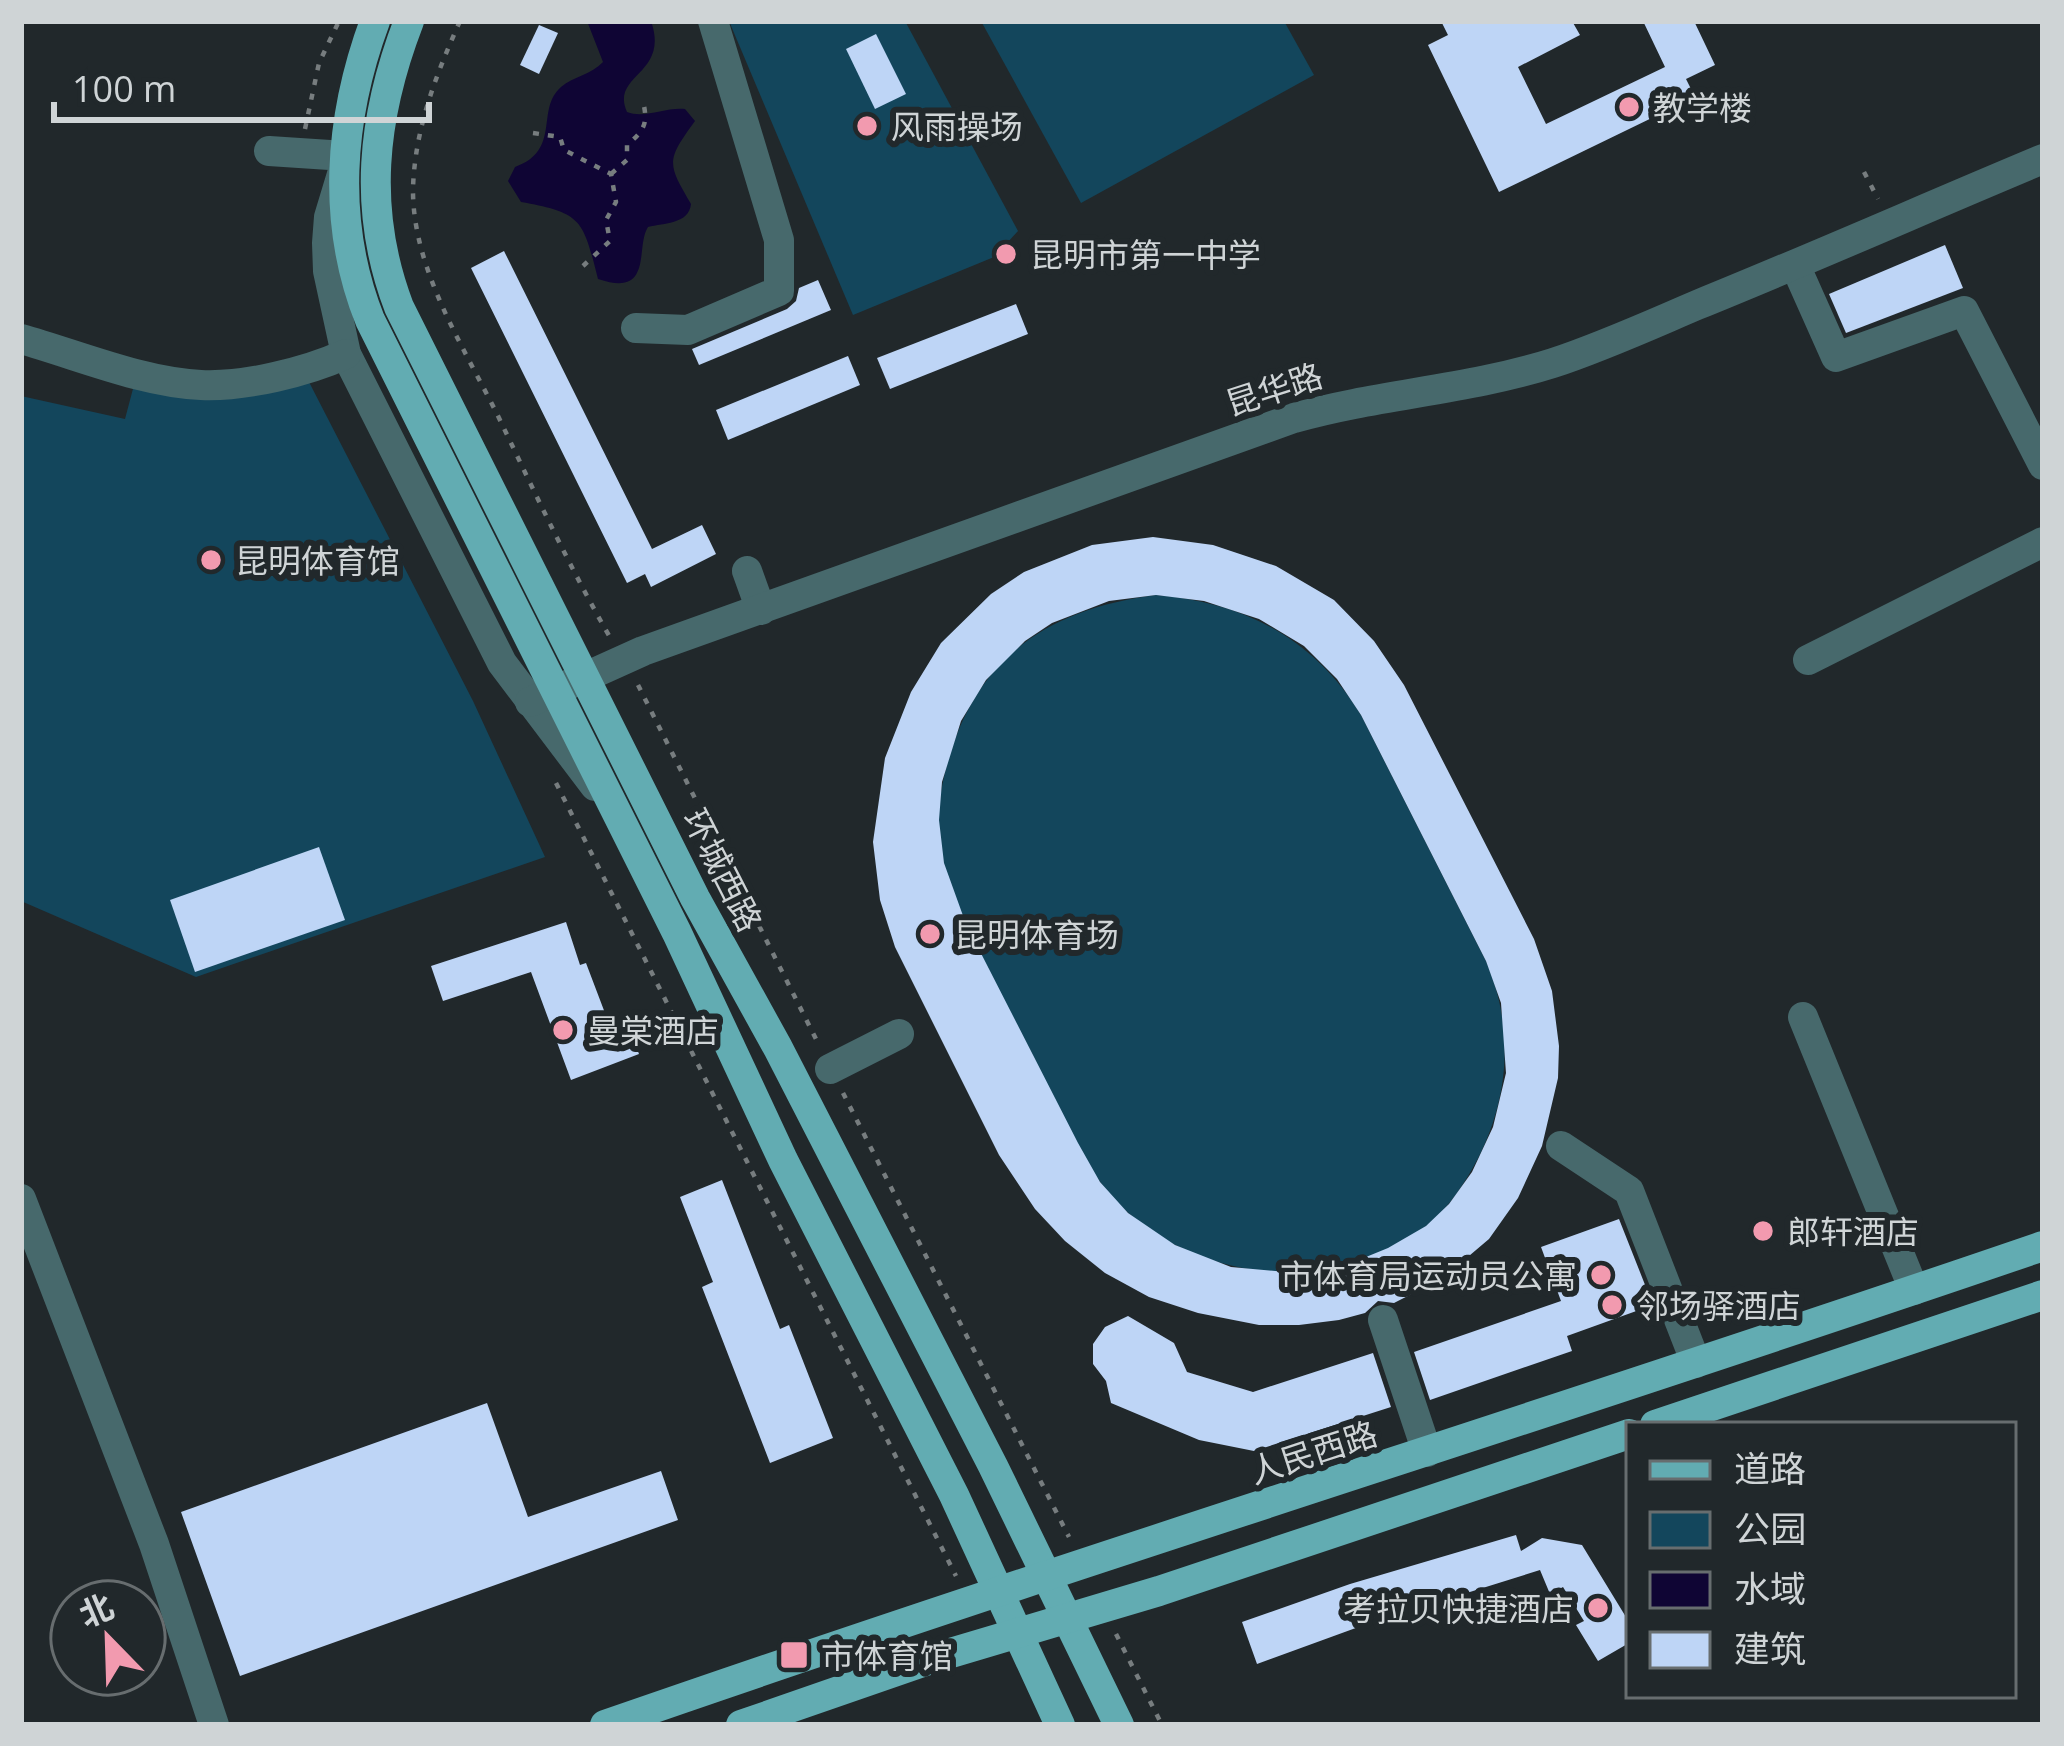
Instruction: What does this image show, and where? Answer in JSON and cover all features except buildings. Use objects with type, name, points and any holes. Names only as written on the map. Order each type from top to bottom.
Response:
[{"type":"main road","name":"环城西路","points":[[409,21],[388,86],[376,159],[375,219],[383,260],[407,324],[1119,1725]]},
{"type":"main road","name":"环城西路","points":[[372,22],[344,163],[347,245],[370,320],[543,696],[614,809],[720,1020],[783,1160],[954,1495],[983,1596],[1016,1633],[1060,1725]]},
{"type":"main road","name":"人民西路","points":[[605,1725],[2043,1246]]},
{"type":"main road","points":[[1664,1422],[2043,1295]]},
{"type":"main road","points":[[741,1725],[1626,1435]]},
{"type":"street","points":[[635,328],[688,330],[779,291],[779,240],[713,21]]},
{"type":"street","points":[[269,151],[344,163],[327,243],[328,271],[346,354],[495,650],[543,696]]},
{"type":"street","name":"昆华路","points":[[543,696],[623,660],[1294,418],[1359,400],[1435,392],[1556,362],[2043,159]]},
{"type":"street","points":[[1795,266],[1836,357],[1964,311],[2043,466]]},
{"type":"street","points":[[21,339],[140,373],[206,386],[304,371],[346,354]]},
{"type":"street","points":[[1808,660],[2043,542]]},
{"type":"street","points":[[747,571],[761,610]]},
{"type":"street","points":[[1803,1017],[1914,1290]]},
{"type":"street","points":[[830,1069],[899,1034]]},
{"type":"street","points":[[1561,1146],[1629,1192],[1696,1363]]},
{"type":"street","points":[[21,1199],[154,1544],[214,1725]]},
{"type":"street","points":[[1383,1320],[1427,1452]]},
{"type":"path","points":[[460,21],[427,100],[413,188],[416,228],[444,306],[578,581],[623,660],[1084,1566]]},
{"type":"path","points":[[611,174],[627,160],[626,145],[647,122],[644,106]]},
{"type":"path","points":[[533,133],[560,137],[564,150],[611,174]]},
{"type":"path","points":[[583,266],[610,241],[606,220],[616,202],[611,174]]},
{"type":"path","points":[[549,769],[983,1596]]},
{"type":"path","points":[[1102,1608],[1162,1725]]},
{"type":"green space","name":"风雨操场","points":[[729,21],[905,21],[1018,231],[994,257],[853,315]]},
{"type":"green space","points":[[981,21],[1284,21],[1314,75],[1081,203]]},
{"type":"green space","name":"昆明体育馆","points":[[309,382],[473,701],[545,857],[196,977],[21,901],[21,396],[125,419],[134,385]]},
{"type":"green space","points":[[1156,595],[1219,606],[1274,629],[1299,645],[1343,688],[1361,715],[1497,991],[1505,1051],[1503,1081],[1497,1110],[1474,1166],[1425,1228],[1386,1252],[1342,1267],[1296,1272],[1249,1269],[1204,1257],[1162,1237],[1125,1210],[1094,1174],[1070,1132],[970,934],[944,864],[939,815],[947,765],[960,727],[997,667],[1050,626],[1082,612]]},
{"type":"water","points":[[587,21],[651,21],[653,53],[626,89],[627,112],[685,109],[695,121],[673,162],[691,204],[689,211],[675,222],[648,227],[639,268],[628,282],[598,279],[577,222],[557,210],[521,202],[508,181],[515,167],[538,151],[553,96],[603,62]]},
{"type":"place","name":"教学楼","points":[[1629,107]]},
{"type":"place","name":"风雨操场","points":[[867,126]]},
{"type":"place","name":"昆明市第一中学","points":[[1006,254]]},
{"type":"place","name":"昆明体育馆","points":[[211,560]]},
{"type":"place","name":"昆明体育场","points":[[930,934]]},
{"type":"place","name":"曼棠酒店","points":[[563,1030]]},
{"type":"place","name":"郎轩酒店","points":[[1763,1231]]},
{"type":"place","name":"市体育局运动员公寓","points":[[1601,1275]]},
{"type":"place","name":"邻场驿酒店","points":[[1612,1305]]},
{"type":"place","name":"考拉贝快捷酒店","points":[[1598,1608]]},
{"type":"place","name":"市体育馆","points":[[794,1655]]}]
